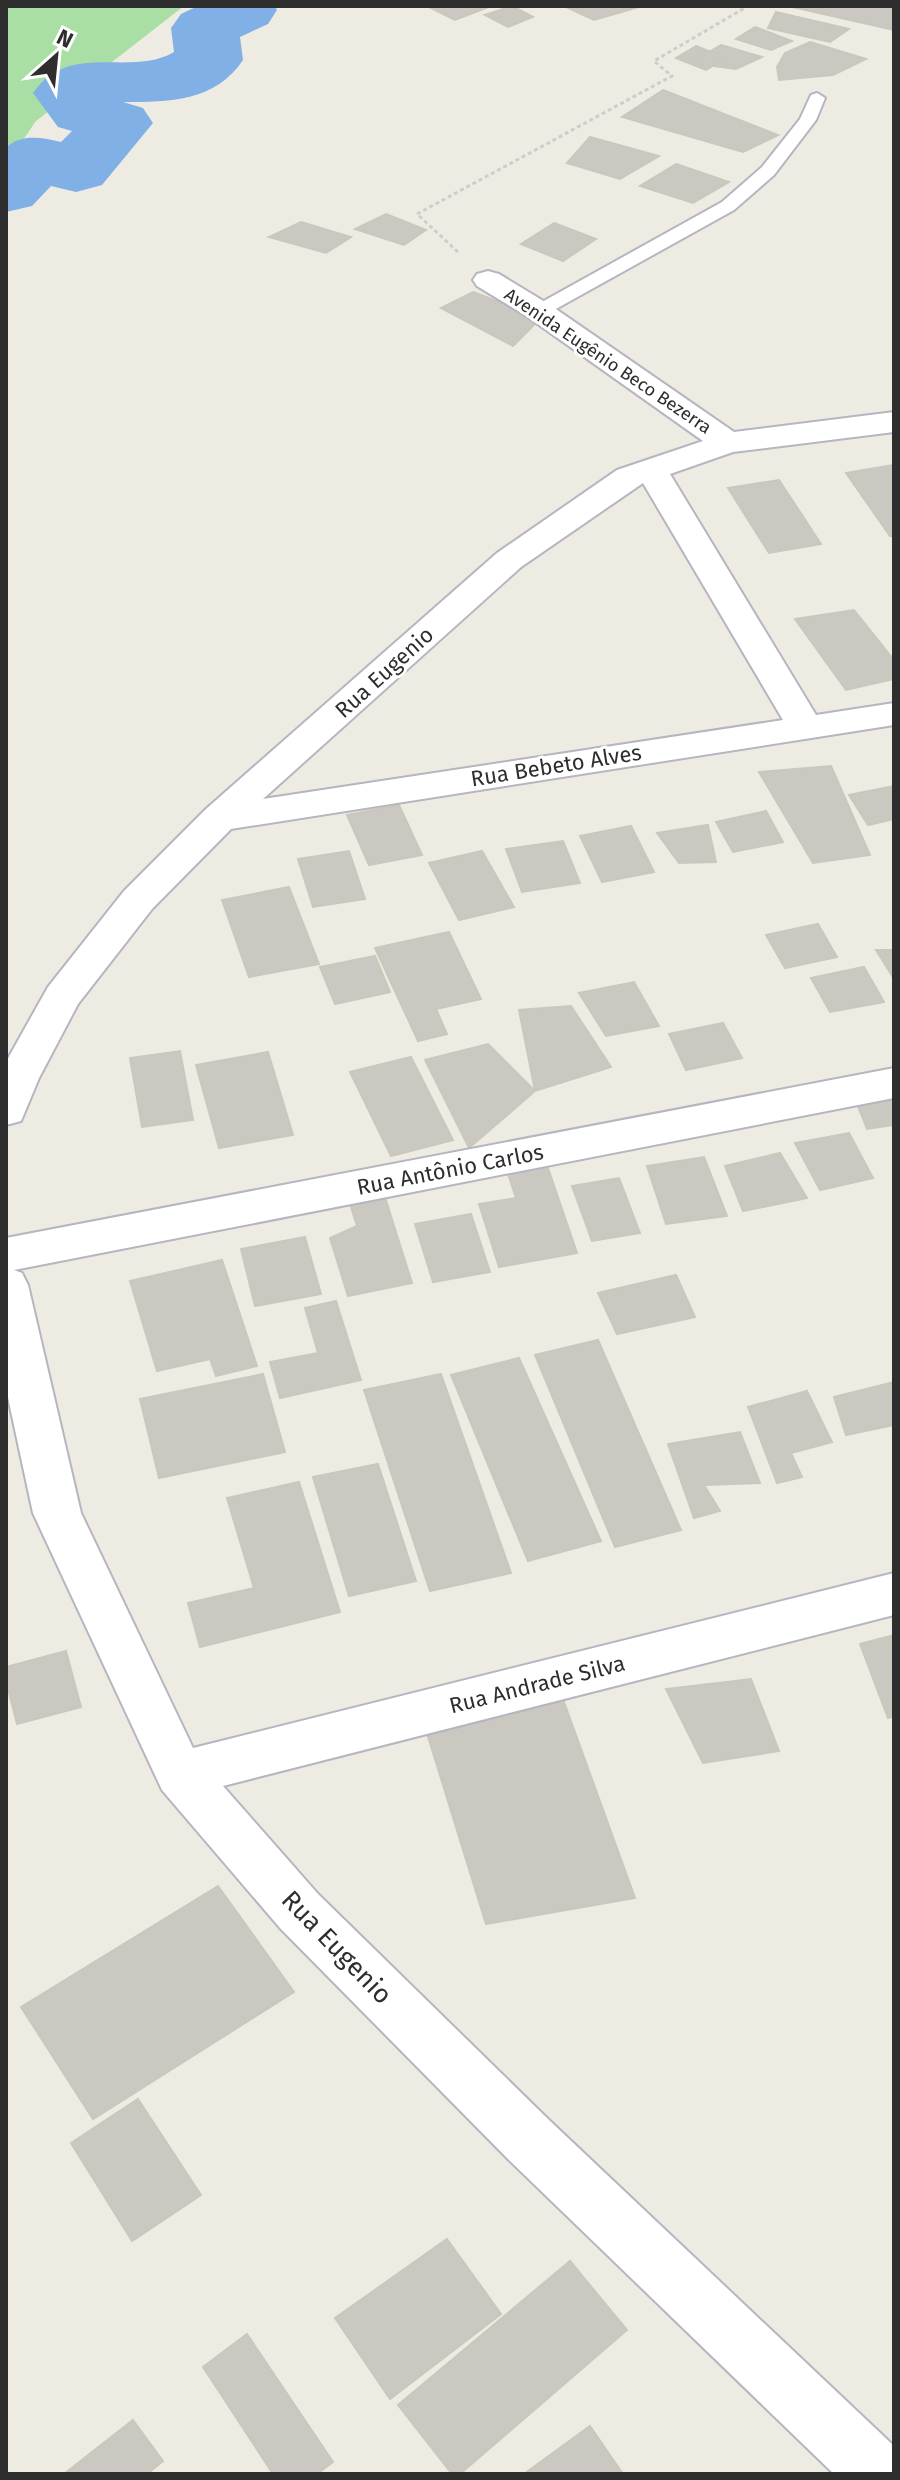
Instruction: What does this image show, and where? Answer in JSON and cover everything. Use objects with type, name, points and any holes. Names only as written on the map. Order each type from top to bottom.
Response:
[{"type":"street","name":"Avenida Eugênio Beco Bezerra","points":[[488,280],[539,311],[728,443]]},
{"type":"street","name":"Rua Eugenio","points":[[6,1110],[42,1031],[94,951],[138,900],[219,818],[509,560],[629,477],[728,443],[894,422]]},
{"type":"street","points":[[651,470],[805,726]]},
{"type":"street","name":"Rua Bebeto Alves","points":[[219,818],[894,714]]},
{"type":"street","name":"Rua Antônio Carlos","points":[[6,1255],[894,1083]]},
{"type":"street","name":"Rua Eugenio","points":[[6,1285],[57,1513],[180,1774],[299,1911],[529,2140],[879,2474]]},
{"type":"street","name":"Rua Andrade Silva","points":[[180,1774],[894,1594]]},
{"type":"lane","points":[[539,311],[728,206],[768,171],[808,120],[817,98]]},
{"type":"path","points":[[488,280],[417,214],[672,76],[654,61],[748,6]]},
{"type":"green space","points":[[6,6],[184,6],[36,121],[6,165]]},
{"type":"building","points":[[427,6],[491,6],[455,20]]},
{"type":"building","points":[[512,6],[533,17],[508,27],[485,15]]},
{"type":"building","points":[[564,6],[642,6],[594,20]]},
{"type":"building","points":[[788,6],[894,6],[894,30]]},
{"type":"building","points":[[776,12],[849,29],[830,42],[768,28]]},
{"type":"building","points":[[755,27],[792,41],[771,50],[736,39]]},
{"type":"building","points":[[810,42],[866,59],[833,75],[779,80],[777,67],[785,53]]},
{"type":"building","points":[[721,45],[762,57],[736,69],[690,63]]},
{"type":"building","points":[[696,46],[726,58],[706,70],[676,58]]},
{"type":"building","points":[[663,90],[778,135],[743,152],[622,117]]},
{"type":"building","points":[[590,137],[659,156],[620,179],[567,163]]},
{"type":"building","points":[[676,164],[729,182],[693,203],[640,186]]},
{"type":"building","points":[[386,214],[426,230],[404,245],[355,229]]},
{"type":"building","points":[[301,222],[351,237],[326,253],[269,237]]},
{"type":"building","points":[[554,223],[596,239],[563,261],[521,244]]},
{"type":"building","points":[[473,292],[541,318],[513,346],[441,308]]},
{"type":"building","points":[[894,465],[894,536],[890,536],[846,473]]},
{"type":"building","points":[[779,480],[821,544],[769,553],[728,488]]},
{"type":"building","points":[[854,610],[894,660],[894,679],[846,690],[795,619]]},
{"type":"building","points":[[831,766],[870,855],[813,863],[759,772]]},
{"type":"building","points":[[894,786],[894,819],[868,825],[849,795]]},
{"type":"building","points":[[399,805],[422,855],[369,865],[347,815]]},
{"type":"building","points":[[766,811],[783,842],[733,852],[716,822]]},
{"type":"building","points":[[708,825],[716,862],[679,863],[657,833]]},
{"type":"building","points":[[631,826],[654,872],[602,882],[580,836]]},
{"type":"building","points":[[563,841],[580,883],[522,892],[506,849]]},
{"type":"building","points":[[349,851],[365,899],[313,907],[298,859]]},
{"type":"building","points":[[482,851],[514,907],[459,920],[429,863]]},
{"type":"building","points":[[289,887],[319,964],[249,977],[222,900]]},
{"type":"building","points":[[818,924],[837,957],[785,968],[766,935]]},
{"type":"building","points":[[449,932],[481,999],[436,1009],[447,1034],[418,1041],[375,948]]},
{"type":"building","points":[[876,950],[894,950],[894,979]]},
{"type":"building","points":[[375,956],[390,992],[335,1004],[320,967]]},
{"type":"building","points":[[864,967],[884,1002],[830,1012],[811,978]]},
{"type":"building","points":[[634,982],[659,1026],[606,1036],[579,993]]},
{"type":"building","points":[[571,1006],[611,1067],[535,1091],[519,1010]]},
{"type":"building","points":[[723,1023],[742,1058],[686,1070],[669,1034]]},
{"type":"building","points":[[488,1044],[535,1091],[469,1148],[425,1060]]},
{"type":"building","points":[[180,1051],[193,1120],[142,1127],[130,1058]]},
{"type":"building","points":[[268,1052],[293,1135],[219,1148],[196,1065]]},
{"type":"building","points":[[411,1057],[453,1140],[391,1156],[350,1072]]},
{"type":"building","points":[[894,1089],[894,1125],[867,1129],[854,1096]]},
{"type":"building","points":[[849,1133],[873,1178],[820,1190],[795,1143]]},
{"type":"building","points":[[780,1153],[807,1198],[743,1211],[725,1166]]},
{"type":"building","points":[[704,1157],[727,1216],[666,1224],[647,1166]]},
{"type":"building","points":[[547,1165],[577,1253],[499,1267],[479,1204],[516,1198],[507,1171]]},
{"type":"building","points":[[619,1178],[640,1233],[592,1241],[572,1186]]},
{"type":"building","points":[[384,1194],[412,1283],[348,1296],[330,1238],[357,1226],[349,1201]]},
{"type":"building","points":[[471,1214],[490,1272],[433,1282],[415,1224]]},
{"type":"building","points":[[305,1237],[321,1294],[255,1306],[241,1249]]},
{"type":"building","points":[[222,1260],[257,1366],[216,1376],[210,1359],[157,1371],[130,1281]]},
{"type":"building","points":[[676,1275],[695,1317],[617,1334],[598,1293]]},
{"type":"building","points":[[336,1301],[361,1380],[280,1398],[270,1362],[318,1353],[305,1308]]},
{"type":"building","points":[[598,1340],[681,1530],[615,1547],[535,1355]]},
{"type":"building","points":[[519,1358],[601,1541],[528,1561],[451,1375]]},
{"type":"building","points":[[263,1374],[285,1452],[159,1478],[140,1399]]},
{"type":"building","points":[[441,1374],[511,1573],[430,1591],[364,1390]]},
{"type":"building","points":[[894,1382],[894,1425],[846,1435],[834,1397]]},
{"type":"building","points":[[807,1391],[832,1442],[791,1453],[802,1477],[777,1483],[748,1407]]},
{"type":"building","points":[[740,1432],[760,1483],[704,1485],[720,1511],[694,1518],[668,1444]]},
{"type":"building","points":[[378,1464],[416,1581],[349,1596],[313,1477]]},
{"type":"building","points":[[299,1482],[340,1612],[200,1647],[188,1603],[254,1588],[227,1498]]},
{"type":"building","points":[[894,1635],[894,1716],[888,1718],[860,1644]]},
{"type":"building","points":[[66,1651],[81,1707],[17,1724],[6,1681],[6,1667]]},
{"type":"building","points":[[751,1679],[779,1751],[703,1763],[666,1689]]},
{"type":"building","points":[[564,1702],[635,1898],[486,1924],[426,1730]]},
{"type":"building","points":[[218,1886],[294,1992],[93,2119],[21,2007]]},
{"type":"building","points":[[138,2099],[201,2195],[132,2241],[71,2143]]},
{"type":"building","points":[[447,2239],[501,2314],[390,2399],[335,2318]]},
{"type":"building","points":[[570,2261],[627,2330],[460,2474],[452,2474],[398,2405]]},
{"type":"building","points":[[247,2334],[333,2462],[317,2474],[273,2474],[203,2367]]},
{"type":"building","points":[[133,2420],[163,2461],[147,2474],[64,2474]]},
{"type":"building","points":[[590,2426],[623,2474],[524,2474]]},
{"type":"waterway","points":[[6,190],[37,158],[76,170],[118,123],[83,112],[68,93],[94,81],[174,81],[209,60],[205,28],[244,10],[240,6]]}]
